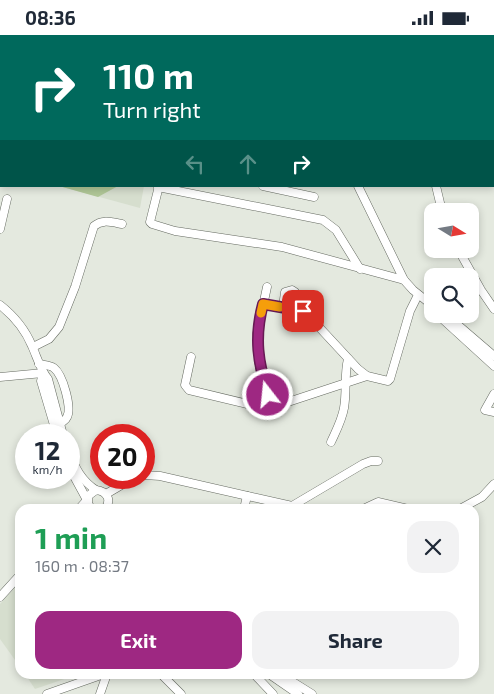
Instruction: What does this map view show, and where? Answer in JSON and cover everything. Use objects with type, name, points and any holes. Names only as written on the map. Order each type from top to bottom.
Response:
[{"type":"street","points":[[360,269],[336,230],[323,221],[158,187],[150,222],[152,224],[175,231],[282,247],[360,269],[404,280]]},
{"type":"street","points":[[268,187],[314,197]]},
{"type":"street","points":[[358,187],[404,280],[424,300]]},
{"type":"street","points":[[436,187],[440,203]]},
{"type":"street","points":[[0,229],[7,199]]},
{"type":"street","points":[[32,347],[48,339],[59,327],[75,287],[94,226],[104,221],[122,224]]},
{"type":"street","points":[[463,258],[494,309]]},
{"type":"street","points":[[267,287],[258,324],[258,353],[271,405]]},
{"type":"street","points":[[283,307],[285,292],[292,290],[295,292],[303,311]]},
{"type":"street","points":[[263,304],[303,311],[316,321],[348,359],[367,376],[384,381],[390,379],[410,311],[418,295]]},
{"type":"street","points":[[0,305],[18,322],[32,347],[39,364],[43,373],[48,379],[57,424],[68,416],[66,395],[61,378],[53,368],[39,364]]},
{"type":"street","points":[[447,323],[494,366]]},
{"type":"street","points":[[456,323],[494,356]]},
{"type":"street","points":[[191,357],[185,385],[189,390],[256,406],[285,403],[367,376]]},
{"type":"street","points":[[331,442],[343,416],[344,384],[348,359]]},
{"type":"street","points":[[0,377],[43,373]]},
{"type":"street","points":[[494,394],[484,410],[494,413]]},
{"type":"street","points":[[295,504],[363,464],[378,461]]},
{"type":"street","points":[[80,475],[89,486],[96,490],[106,493],[113,489]]},
{"type":"street","points":[[155,475],[283,504]]},
{"type":"street","points":[[469,504],[482,497],[494,484]]},
{"type":"street","points":[[80,487],[89,504]]},
{"type":"street","points":[[83,504],[90,493],[96,490]]},
{"type":"street","points":[[106,493],[108,504]]},
{"type":"street","points":[[245,504],[247,496]]},
{"type":"street","points":[[374,504],[378,502],[387,504]]},
{"type":"street","points":[[0,597],[15,580]]},
{"type":"street","points":[[47,694],[91,679]]},
{"type":"street","points":[[100,694],[104,679]]},
{"type":"street","points":[[166,679],[181,694]]},
{"type":"street","points":[[259,679],[274,694]]},
{"type":"street","points":[[278,679],[304,693]]},
{"type":"street","points":[[286,679],[304,693]]},
{"type":"shaded area","points":[[63,187],[144,187],[140,208]]},
{"type":"shaded area","points":[[15,588],[15,660],[0,639],[0,604]]},
{"type":"shaded area","points":[[28,679],[64,679],[35,689]]},
{"type":"green space","points":[[63,187],[116,187],[98,197]]},
{"type":"slow traffic","points":[[261,313],[263,304],[280,307]]},
{"type":"route","points":[[268,395],[258,353],[258,324],[263,304],[303,311]]}]
